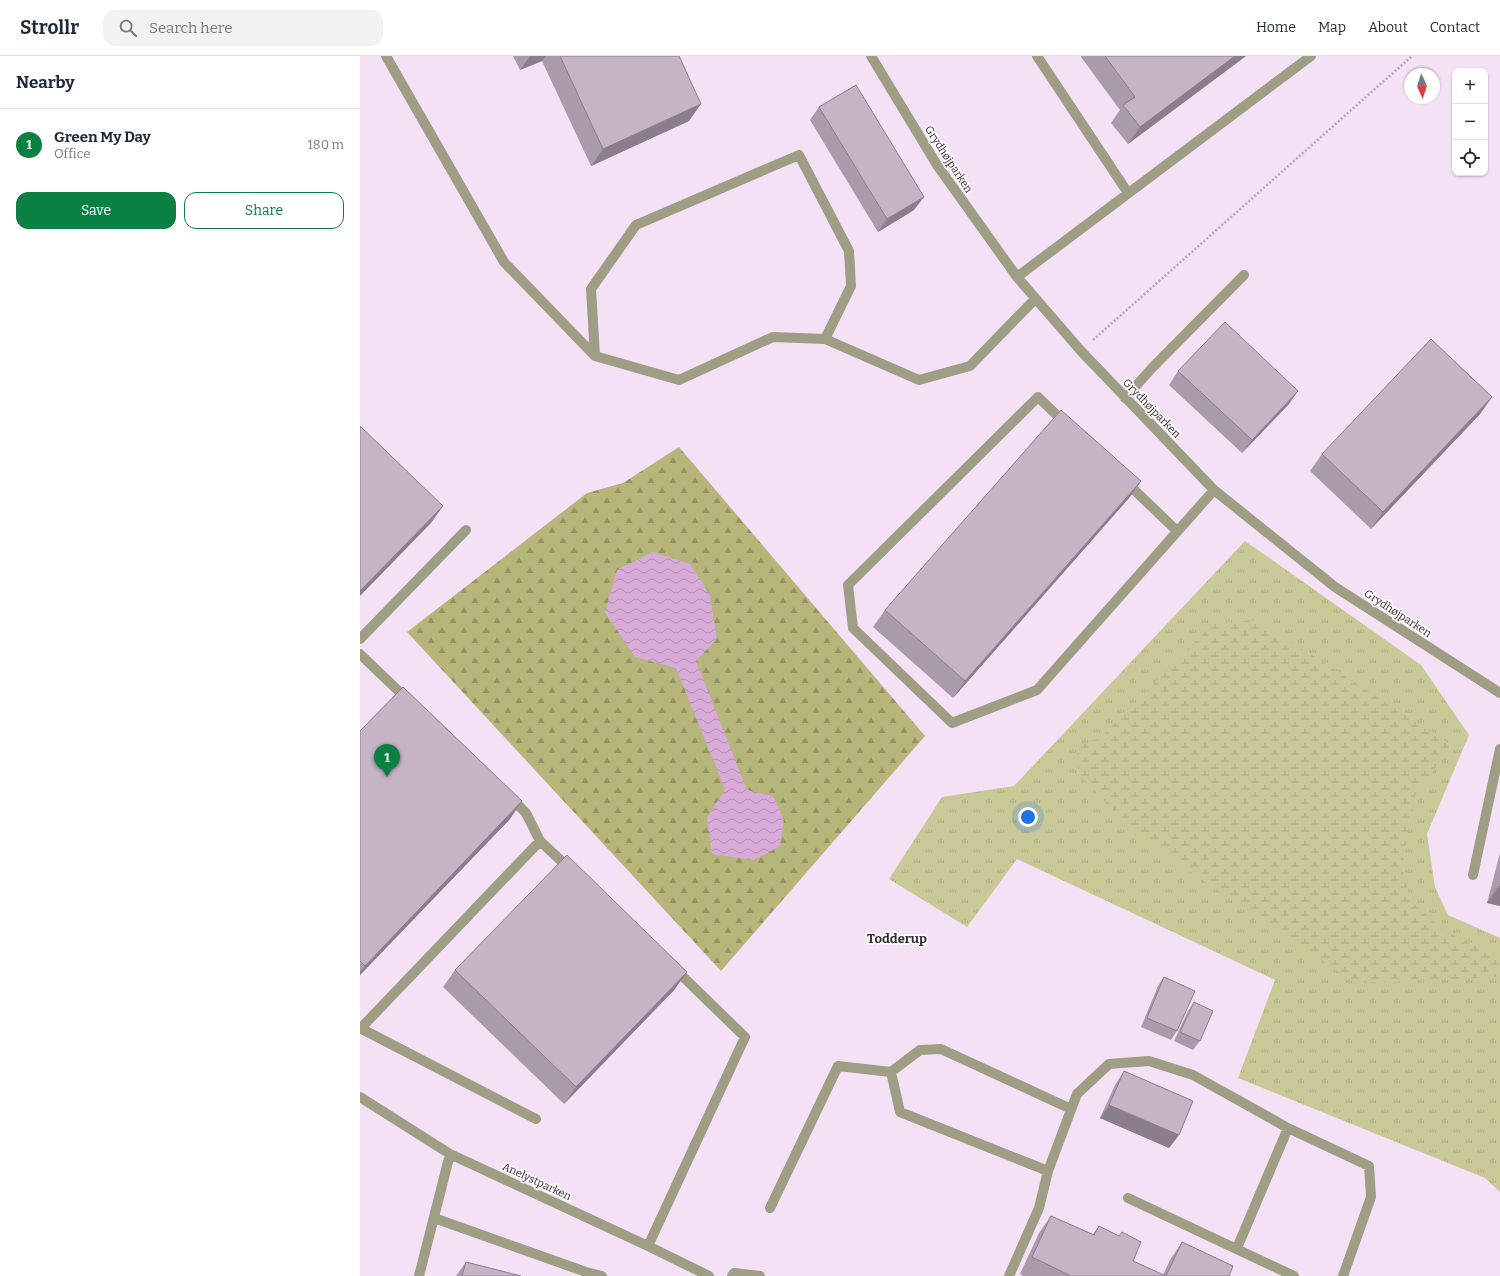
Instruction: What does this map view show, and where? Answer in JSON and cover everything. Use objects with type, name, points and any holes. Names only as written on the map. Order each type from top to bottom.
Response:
[{"type":"street","points":[[386,56],[504,262],[595,356],[679,380],[773,337],[825,339],[919,380],[970,366],[1036,299]]},
{"type":"street","name":"Grydhøjparken","points":[[871,56],[937,165],[1017,277],[1081,351],[1214,490],[1336,587],[1500,693]]},
{"type":"street","points":[[1037,56],[1128,194]]},
{"type":"street","points":[[1017,277],[1311,56]]},
{"type":"street","points":[[595,356],[591,289],[636,225],[799,155],[849,251],[850,286],[825,339]]},
{"type":"street","points":[[1125,398],[1152,368],[1244,274]]},
{"type":"street","points":[[1077,435],[1038,397],[848,585],[853,628],[952,723],[1037,690],[1214,490]]},
{"type":"street","points":[[1121,478],[1177,531]]},
{"type":"street","points":[[360,639],[466,530]]},
{"type":"street","points":[[360,654],[417,709]]},
{"type":"street","points":[[1473,875],[1500,749]]},
{"type":"street","points":[[503,791],[526,813],[540,841],[574,873]]},
{"type":"street","points":[[536,1119],[360,1028],[540,841]]},
{"type":"street","points":[[648,1246],[745,1037],[666,960]]},
{"type":"street","points":[[770,1208],[838,1066],[891,1072],[920,1050],[941,1049],[1071,1109]]},
{"type":"street","points":[[1009,1276],[1039,1208],[1048,1171],[1077,1094],[1109,1064],[1148,1061],[1193,1075],[1288,1128],[1369,1166],[1371,1198],[1343,1276]]},
{"type":"street","points":[[891,1072],[900,1112],[1048,1171]]},
{"type":"street","name":"Anelystparken","points":[[360,1097],[450,1154],[709,1276]]},
{"type":"street","points":[[1237,1248],[1288,1128]]},
{"type":"street","points":[[419,1276],[450,1154]]},
{"type":"street","points":[[1128,1198],[1294,1276]]},
{"type":"street","points":[[434,1218],[586,1272],[602,1276]]},
{"type":"street","points":[[732,1276],[734,1273],[760,1276]]},
{"type":"path","points":[[1081,351],[1412,56]]},
{"type":"green space","points":[[679,447],[925,736],[721,971],[407,632],[587,493],[623,483]]},
{"type":"green space","points":[[1245,541],[1421,665],[1469,735],[1427,834],[1435,887],[1448,915],[1500,938],[1500,1192],[1485,1178],[1238,1078],[1275,980],[1017,859],[967,927],[889,879],[942,797],[1014,786]]},
{"type":"green space","points":[[1257,620],[1452,745],[1415,795],[1402,865],[1409,899],[1444,931],[1500,958],[1500,978],[1355,983],[1136,835],[1078,773],[1077,747],[1102,737],[1212,624]]},
{"type":"water","points":[[653,552],[690,564],[710,595],[717,639],[696,661],[747,790],[773,796],[784,820],[780,846],[754,860],[712,854],[707,818],[725,789],[676,668],[635,657],[605,612],[617,570]]},
{"type":"building","points":[[560,56],[679,56],[701,104],[603,149]]},
{"type":"building","points":[[1105,56],[1235,56],[1140,127],[1123,105],[1135,97]]},
{"type":"building","points":[[856,85],[924,197],[887,219],[819,107]]},
{"type":"building","points":[[1225,322],[1298,391],[1252,440],[1178,371]]},
{"type":"building","points":[[1431,339],[1492,397],[1383,512],[1322,454]]},
{"type":"building","points":[[1061,410],[1141,481],[965,681],[885,610]]},
{"type":"building","points":[[360,426],[443,506],[360,591]]},
{"type":"building","points":[[403,687],[522,801],[365,966],[360,961],[360,731]]},
{"type":"building","points":[[567,855],[687,972],[576,1087],[455,970]]},
{"type":"building","points":[[1164,977],[1195,991],[1177,1031],[1147,1018]]},
{"type":"building","points":[[1194,1002],[1213,1011],[1200,1041],[1180,1032]]},
{"type":"building","points":[[1124,1071],[1193,1101],[1179,1135],[1109,1105]]},
{"type":"building","points":[[1051,1216],[1094,1235],[1099,1226],[1119,1236],[1122,1232],[1141,1242],[1133,1261],[1166,1276],[1071,1276],[1032,1257]]},
{"type":"building","points":[[1182,1242],[1233,1266],[1229,1276],[1166,1276]]},
{"type":"building","points":[[466,1262],[521,1276],[462,1276]]},
{"type":"place","name":"Green My Day","points":[[387,777]]},
{"type":"district","name":"Todderup","points":[[897,938]]}]
